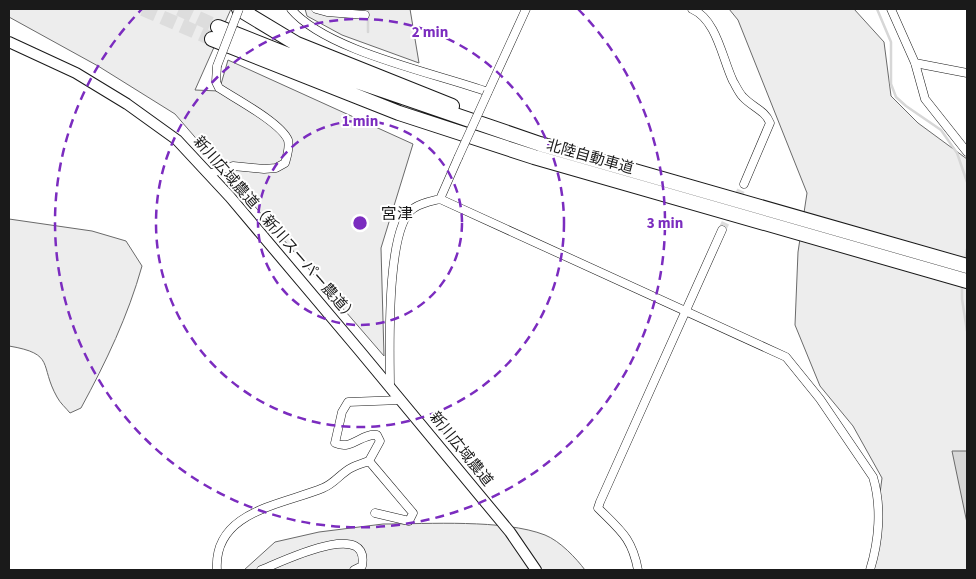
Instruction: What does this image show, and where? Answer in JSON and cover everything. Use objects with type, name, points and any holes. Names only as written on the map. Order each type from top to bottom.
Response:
[{"type":"highway","points":[[239,9],[297,44],[454,106],[694,189]]},
{"type":"highway","name":"北陸自動車道","points":[[218,27],[344,77],[466,120],[540,144],[694,189],[789,223],[967,281]]},
{"type":"highway","name":"北陸自動車道","points":[[212,39],[365,100],[478,139],[608,179],[967,266]]},
{"type":"street","points":[[209,174],[233,166],[276,168],[285,163],[289,146],[287,138],[273,124],[219,88],[216,82],[217,66],[239,9]]},
{"type":"street","points":[[291,9],[300,20],[321,33],[379,58],[488,92]]},
{"type":"street","points":[[316,9],[327,12],[365,15]]},
{"type":"street","points":[[440,199],[526,9]]},
{"type":"street","points":[[692,9],[698,11],[711,26],[726,66],[742,96],[767,114],[770,123],[744,184]]},
{"type":"street","points":[[891,9],[915,63],[926,99],[967,152]]},
{"type":"street","name":"新川広域農道（新川スーパー農道）","points":[[9,42],[76,74],[127,104],[177,140],[209,174],[359,350]]},
{"type":"street","points":[[915,63],[967,73]]},
{"type":"street","points":[[390,388],[393,264],[401,224],[413,208],[440,199],[786,357],[820,399],[873,477],[877,491],[877,545],[870,570]]},
{"type":"street","points":[[638,570],[634,549],[624,535],[598,508],[606,485],[722,230]]},
{"type":"street","name":"新川広域農道","points":[[359,350],[510,532],[536,570]]},
{"type":"street","points":[[217,570],[216,562],[226,531],[252,513],[326,487],[351,468],[370,461],[380,440],[377,435],[369,434],[348,446],[341,446],[335,443],[342,412],[348,402],[401,400]]},
{"type":"street","points":[[370,461],[413,513],[409,521],[375,513]]},
{"type":"street","points":[[261,570],[314,547],[342,544],[353,546],[361,551],[364,558],[362,566],[354,570]]},
{"type":"shaded area","points":[[9,9],[231,9],[195,90],[219,91],[228,60],[413,144],[381,248],[384,356],[175,114],[98,66],[9,17]]},
{"type":"shaded area","points":[[305,9],[340,9],[341,16],[361,15],[359,9],[410,9],[419,63],[342,35],[307,16]]},
{"type":"shaded area","points":[[729,9],[854,9],[884,42],[891,96],[918,123],[967,159],[967,570],[870,570],[882,478],[853,426],[820,386],[795,325],[798,252],[807,193],[738,20]]},
{"type":"shaded area","points":[[9,219],[92,231],[126,241],[142,266],[123,321],[99,373],[81,408],[70,413],[57,397],[44,362],[40,357],[24,349],[9,346]]},
{"type":"shaded area","points":[[952,451],[967,451],[967,523]]},
{"type":"shaded area","points":[[383,524],[488,524],[528,530],[545,535],[556,541],[585,570],[244,570],[275,542],[319,532]]},
{"type":"building","points":[[438,421],[448,425],[445,433],[435,428]]},
{"type":"waterway","points":[[368,9],[368,32]]},
{"type":"waterway","points":[[877,9],[891,42],[891,84],[896,97],[941,130],[957,153],[967,182]]},
{"type":"waterway","points":[[965,261],[967,249]]},
{"type":"waterway","points":[[962,283],[962,299],[967,331]]},
{"type":"tunnel","points":[[143,9],[212,39]]},
{"type":"tunnel","points":[[179,9],[218,27]]},
{"type":"tunnel","points":[[722,230],[744,184]]},
{"type":"district","name":"宮津","points":[[397,214]]}]
